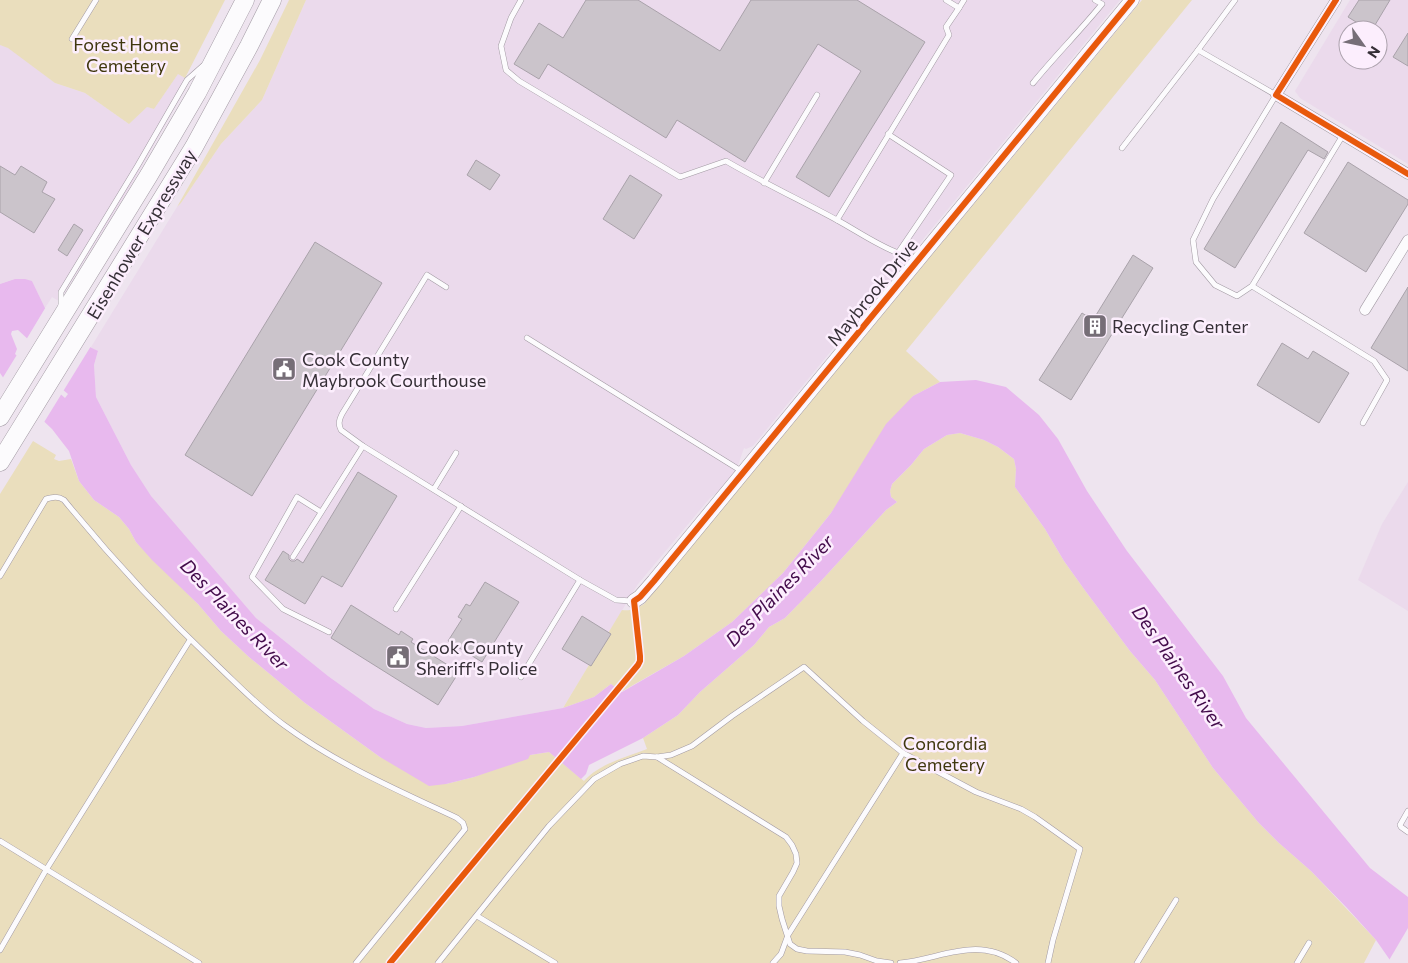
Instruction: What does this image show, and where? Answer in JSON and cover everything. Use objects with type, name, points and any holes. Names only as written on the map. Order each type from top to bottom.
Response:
[{"type":"highway","name":"Eisenhower Expressway","points":[[1,415],[150,174],[197,93],[245,0]]},
{"type":"highway","name":"Eisenhower Expressway","points":[[0,462],[194,147],[272,0]]},
{"type":"street","name":"Maybrook Drive","points":[[634,601],[654,581],[1132,0]]},
{"type":"street","points":[[1336,0],[1276,95],[1408,174]]},
{"type":"street","points":[[1364,310],[1408,240]]},
{"type":"lane","points":[[72,39],[96,0]]},
{"type":"lane","points":[[521,0],[511,18],[502,46],[506,70],[518,81],[680,177],[726,161],[898,253],[951,175],[888,134]]},
{"type":"lane","points":[[946,0],[959,8]]},
{"type":"lane","points":[[837,220],[948,35],[946,27],[964,0]]},
{"type":"lane","points":[[1033,83],[1102,4],[1095,0]]},
{"type":"lane","points":[[1122,148],[1236,0]]},
{"type":"lane","points":[[1198,50],[1276,95],[1213,199],[1193,240],[1196,262],[1214,285],[1237,296],[1252,286],[1343,135]]},
{"type":"lane","points":[[764,183],[817,96]]},
{"type":"lane","points":[[446,287],[427,275],[339,419],[340,427],[344,433],[363,446],[580,580],[616,600],[623,602],[634,601]]},
{"type":"lane","points":[[1252,286],[1374,361],[1387,380],[1363,423]]},
{"type":"lane","points":[[527,338],[744,472]]},
{"type":"lane","points":[[293,557],[363,446]]},
{"type":"lane","points":[[434,489],[456,453]]},
{"type":"lane","points":[[0,576],[46,499],[54,497],[64,500],[97,541],[190,640],[257,703],[283,724],[362,774],[448,814],[463,823],[465,829],[356,963]]},
{"type":"lane","points":[[321,512],[297,497],[252,577],[283,609],[329,632]]},
{"type":"lane","points":[[396,609],[461,506]]},
{"type":"lane","points":[[521,677],[580,580]]},
{"type":"lane","points":[[0,950],[46,870],[190,640]]},
{"type":"lane","points":[[438,963],[549,826],[587,786],[602,774],[634,759],[643,756],[657,757],[676,753],[692,746],[732,716],[804,668],[863,721],[903,753],[976,792],[1035,816],[1080,849],[1052,940],[1048,963]]},
{"type":"lane","points":[[773,963],[780,954],[788,935],[903,753]]},
{"type":"lane","points":[[657,757],[786,837],[792,845],[796,854],[796,863],[779,896],[779,906],[790,944],[797,949],[807,951],[845,952],[891,963]]},
{"type":"lane","points":[[1408,811],[1400,824],[1408,832]]},
{"type":"lane","points":[[0,841],[199,963]]},
{"type":"lane","points":[[1137,963],[1176,900]]},
{"type":"lane","points":[[477,916],[555,963]]},
{"type":"lane","points":[[1297,963],[1309,943]]},
{"type":"lane","points":[[900,963],[914,962],[971,949],[984,949],[1000,954],[1016,963]]},
{"type":"shaded area","points":[[306,0],[1120,0],[753,446],[744,448],[734,477],[726,486],[710,498],[638,584],[563,708],[462,726],[426,728],[407,724],[374,709],[328,676],[256,618],[150,496],[131,465],[96,397],[94,365],[98,352],[91,347],[177,207],[221,144],[262,100]]},
{"type":"shaded area","points":[[1350,0],[1408,0],[1408,164],[1300,98],[1295,91]]},
{"type":"shaded area","points":[[0,45],[8,47],[55,83],[85,93],[129,124],[147,107],[154,109],[178,74],[190,81],[130,187],[59,301],[52,297],[45,308],[32,281],[15,279],[0,284]]},
{"type":"shaded area","points":[[1408,482],[1408,611],[1358,580],[1382,524]]},
{"type":"green space","name":"Forest Home Cemetery","points":[[0,0],[225,0],[185,78],[178,74],[154,109],[147,107],[129,124],[85,93],[55,83],[8,48],[0,45]]},
{"type":"green space","points":[[289,0],[306,0],[262,100],[221,144],[177,207],[260,60]]},
{"type":"green space","points":[[1142,0],[1192,0],[906,351],[940,382],[913,396],[831,513],[783,573],[732,622],[684,656],[621,692],[611,684],[594,697],[563,708],[622,610],[633,609],[644,604]]},
{"type":"green space","name":"Concordia Cemetery","points":[[960,433],[984,440],[998,447],[1014,459],[1016,469],[1015,487],[1084,589],[1130,651],[1155,680],[1213,768],[1258,822],[1311,871],[1376,940],[1364,963],[0,963],[0,494],[33,441],[56,455],[54,459],[59,461],[71,459],[79,481],[94,500],[119,517],[129,529],[136,542],[198,604],[221,631],[249,657],[305,703],[380,757],[446,784],[474,777],[530,755],[549,752],[584,781],[597,770],[647,749],[643,738],[678,715],[700,692],[754,645],[769,627],[785,618],[886,510],[897,502],[891,497],[892,484],[924,449],[947,435]]},
{"type":"water","name":"Des Plaines River","points":[[15,279],[32,281],[45,308],[90,347],[98,351],[94,365],[96,397],[131,465],[151,496],[256,618],[328,676],[374,709],[407,724],[426,728],[462,726],[563,708],[594,697],[611,684],[622,692],[684,656],[732,622],[783,573],[831,513],[886,424],[913,396],[940,382],[976,380],[1006,387],[1039,415],[1058,439],[1087,491],[1127,551],[1223,676],[1246,718],[1370,868],[1408,897],[1408,963],[1392,963],[1376,940],[1347,908],[1311,871],[1258,822],[1213,768],[1155,680],[1130,651],[1084,589],[1015,487],[1016,469],[1014,459],[998,447],[984,440],[960,433],[947,435],[924,449],[892,484],[891,497],[897,502],[886,510],[785,618],[769,627],[754,645],[700,692],[678,715],[643,738],[589,765],[586,774],[581,779],[549,752],[530,755],[528,759],[474,777],[429,786],[380,757],[305,703],[249,657],[152,560],[136,542],[129,529],[119,517],[94,500],[79,481],[69,451],[52,429],[13,392],[0,373],[0,284]],"holes":[[[18,330],[44,354],[62,389],[68,394],[65,398],[15,354],[17,349],[11,334],[12,331]]]},
{"type":"pier","points":[[47,305],[91,346],[43,424],[11,393],[2,379],[18,353],[60,390],[57,376],[42,356],[26,340]]},
{"type":"pier","points":[[617,685],[622,689],[560,762],[556,758]]},
{"type":"pier","points":[[1408,928],[1408,963],[1389,963],[1388,962]]},
{"type":"building","points":[[586,0],[638,0],[720,51],[751,0],[857,0],[925,42],[829,197],[796,177],[861,71],[818,44],[745,162],[677,120],[666,138],[548,64],[539,79],[514,64],[539,23],[563,38]]},
{"type":"building","points":[[1359,0],[1390,0],[1378,20],[1353,20],[1348,17]]},
{"type":"building","points":[[1408,33],[1408,66],[1393,57]]},
{"type":"building","points":[[1281,122],[1328,152],[1324,159],[1308,150],[1235,268],[1204,249]]},
{"type":"building","points":[[476,160],[500,175],[490,190],[467,175]]},
{"type":"building","points":[[1348,162],[1408,200],[1408,204],[1366,272],[1304,233]]},
{"type":"building","points":[[0,166],[15,175],[21,166],[47,182],[42,192],[55,199],[34,233],[0,212]]},
{"type":"building","points":[[630,175],[662,195],[634,239],[603,219]]},
{"type":"building","points":[[74,224],[83,230],[67,256],[58,250]]},
{"type":"building","name":"Cook County Maybrook Courthouse","points":[[315,242],[382,283],[252,496],[185,455]]},
{"type":"building","name":"Recycling Center","points":[[1133,255],[1153,268],[1071,400],[1039,380],[1082,313],[1093,320]]},
{"type":"building","points":[[1408,287],[1408,371],[1371,348]]},
{"type":"building","points":[[1282,343],[1308,359],[1313,351],[1349,373],[1319,423],[1257,385]]},
{"type":"building","points":[[358,472],[397,496],[342,587],[322,576],[305,604],[265,580],[283,551],[289,555],[291,561],[297,559],[303,563]]},
{"type":"building","points":[[485,582],[519,602],[482,662],[448,641],[462,619],[458,617],[466,604],[470,606]]},
{"type":"building","name":"Cook County Sheriff's Police","points":[[351,605],[399,635],[401,631],[413,639],[411,642],[459,672],[438,705],[331,638]]},
{"type":"building","points":[[582,616],[611,634],[591,666],[562,649]]},
{"type":"cycle path","points":[[390,963],[638,665],[640,656],[634,601],[654,581],[1132,0]]},
{"type":"cycle path","points":[[1336,0],[1276,95],[1408,174]]},
{"type":"place","name":"Recycling Center","points":[[1095,326]]},
{"type":"place","name":"Cook County Maybrook Courthouse","points":[[284,369]]},
{"type":"place","name":"Cook County Sheriff's Police","points":[[398,657]]}]
